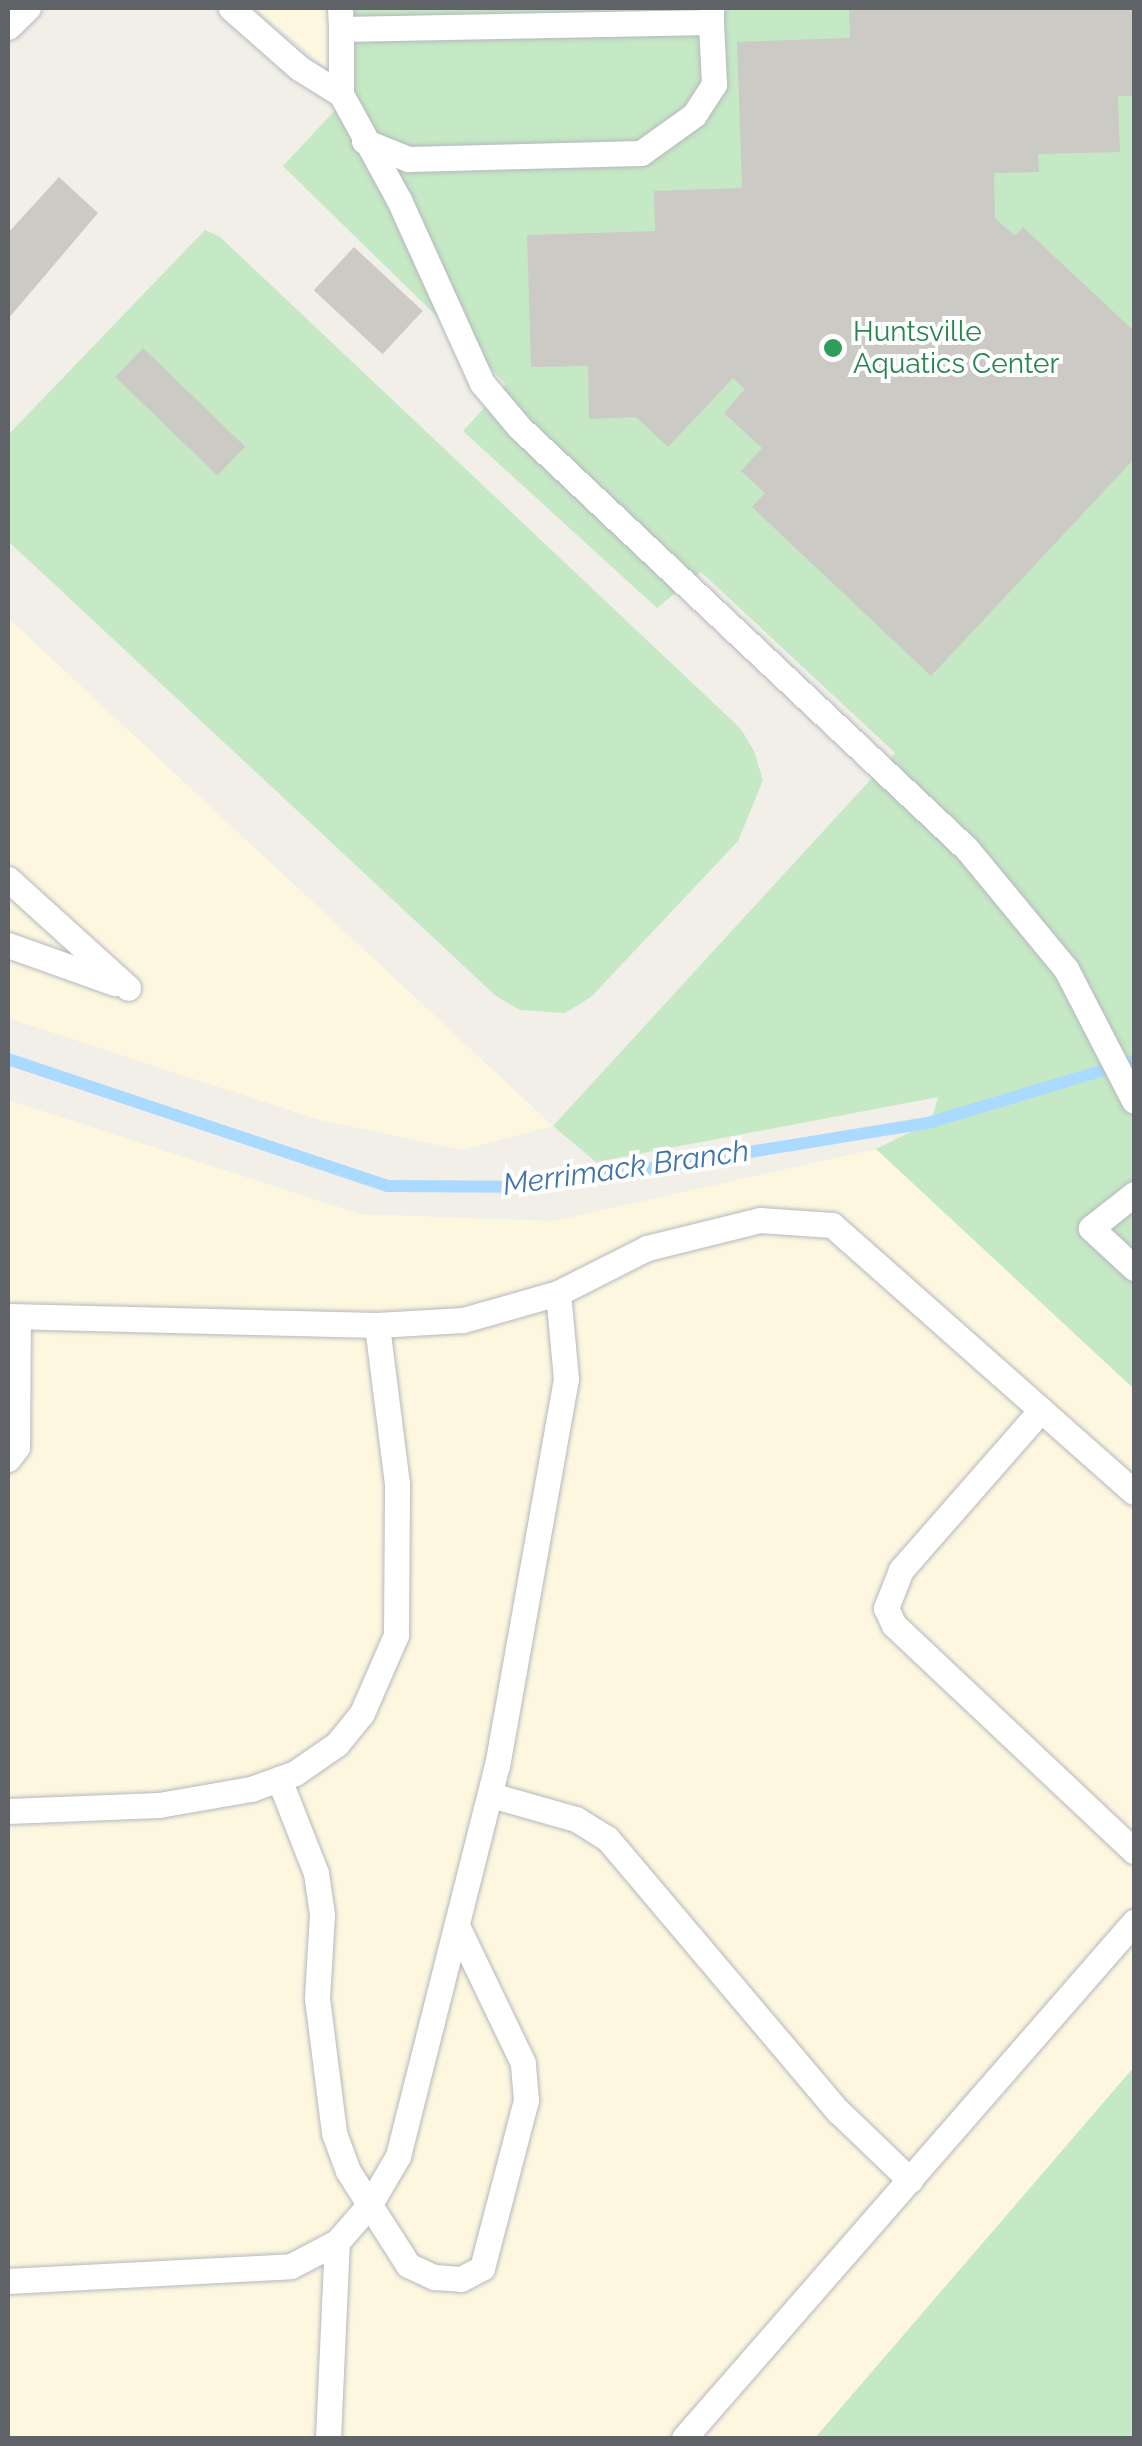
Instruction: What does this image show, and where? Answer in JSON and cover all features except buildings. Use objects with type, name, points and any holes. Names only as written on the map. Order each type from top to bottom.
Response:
[{"type":"lane","points":[[8,27],[28,8]]},
{"type":"lane","points":[[231,8],[299,68],[341,94]]},
{"type":"lane","points":[[364,141],[408,159],[641,153],[694,114],[714,84],[711,15],[341,18],[341,94],[364,141],[399,200],[466,355],[519,426],[966,849],[1066,969],[1134,1102]]},
{"type":"lane","points":[[8,878],[128,988],[8,944]]},
{"type":"lane","points":[[1134,1194],[1091,1228],[1134,1268]]},
{"type":"lane","points":[[8,1459],[17,1447],[13,1317],[377,1324],[464,1320],[558,1293],[666,1243],[760,1220],[832,1225],[1134,1492]]},
{"type":"lane","points":[[8,2281],[292,2266],[338,2242],[370,2204],[398,2156],[491,1796],[566,1378],[558,1293]]},
{"type":"lane","points":[[8,1811],[159,1804],[279,1779],[337,1744],[362,1713],[396,1635],[397,1484],[377,1324]]},
{"type":"lane","points":[[1041,1410],[901,1570],[886,1608],[894,1625],[1134,1851]]},
{"type":"lane","points":[[279,1779],[318,1886],[317,1998],[334,2133],[348,2172],[408,2265],[434,2277],[461,2279],[482,2268],[526,2100],[523,2064],[457,1926]]},
{"type":"lane","points":[[491,1796],[576,1819],[608,1838],[838,2111],[910,2180]]},
{"type":"lane","points":[[684,2438],[1134,1922]]},
{"type":"lane","points":[[328,2438],[338,2242]]},
{"type":"shaded area","points":[[256,8],[344,8],[353,91]]},
{"type":"shaded area","points":[[8,618],[553,1126],[462,1150],[316,1119],[8,1018]]},
{"type":"shaded area","points":[[8,1100],[360,1214],[553,1221],[876,1149],[1134,1389],[1134,2067],[815,2438],[8,2438]]},
{"type":"green space","points":[[344,8],[1134,8],[1134,1389],[876,1149],[931,1122],[938,1097],[596,1162],[553,1126],[895,753],[701,572],[657,608],[463,431],[506,384],[283,166],[353,91]]},
{"type":"green space","points":[[205,230],[220,237],[741,729],[754,751],[763,780],[738,841],[591,997],[565,1013],[520,1010],[496,996],[8,541],[8,435]]},
{"type":"green space","points":[[1134,2067],[1134,2438],[815,2438]]},
{"type":"waterway","name":"Merrimack Branch","points":[[8,1059],[388,1186],[536,1187],[931,1122],[1134,1061]]},
{"type":"place","name":"Huntsville Aquatics Center","points":[[833,348]]}]
